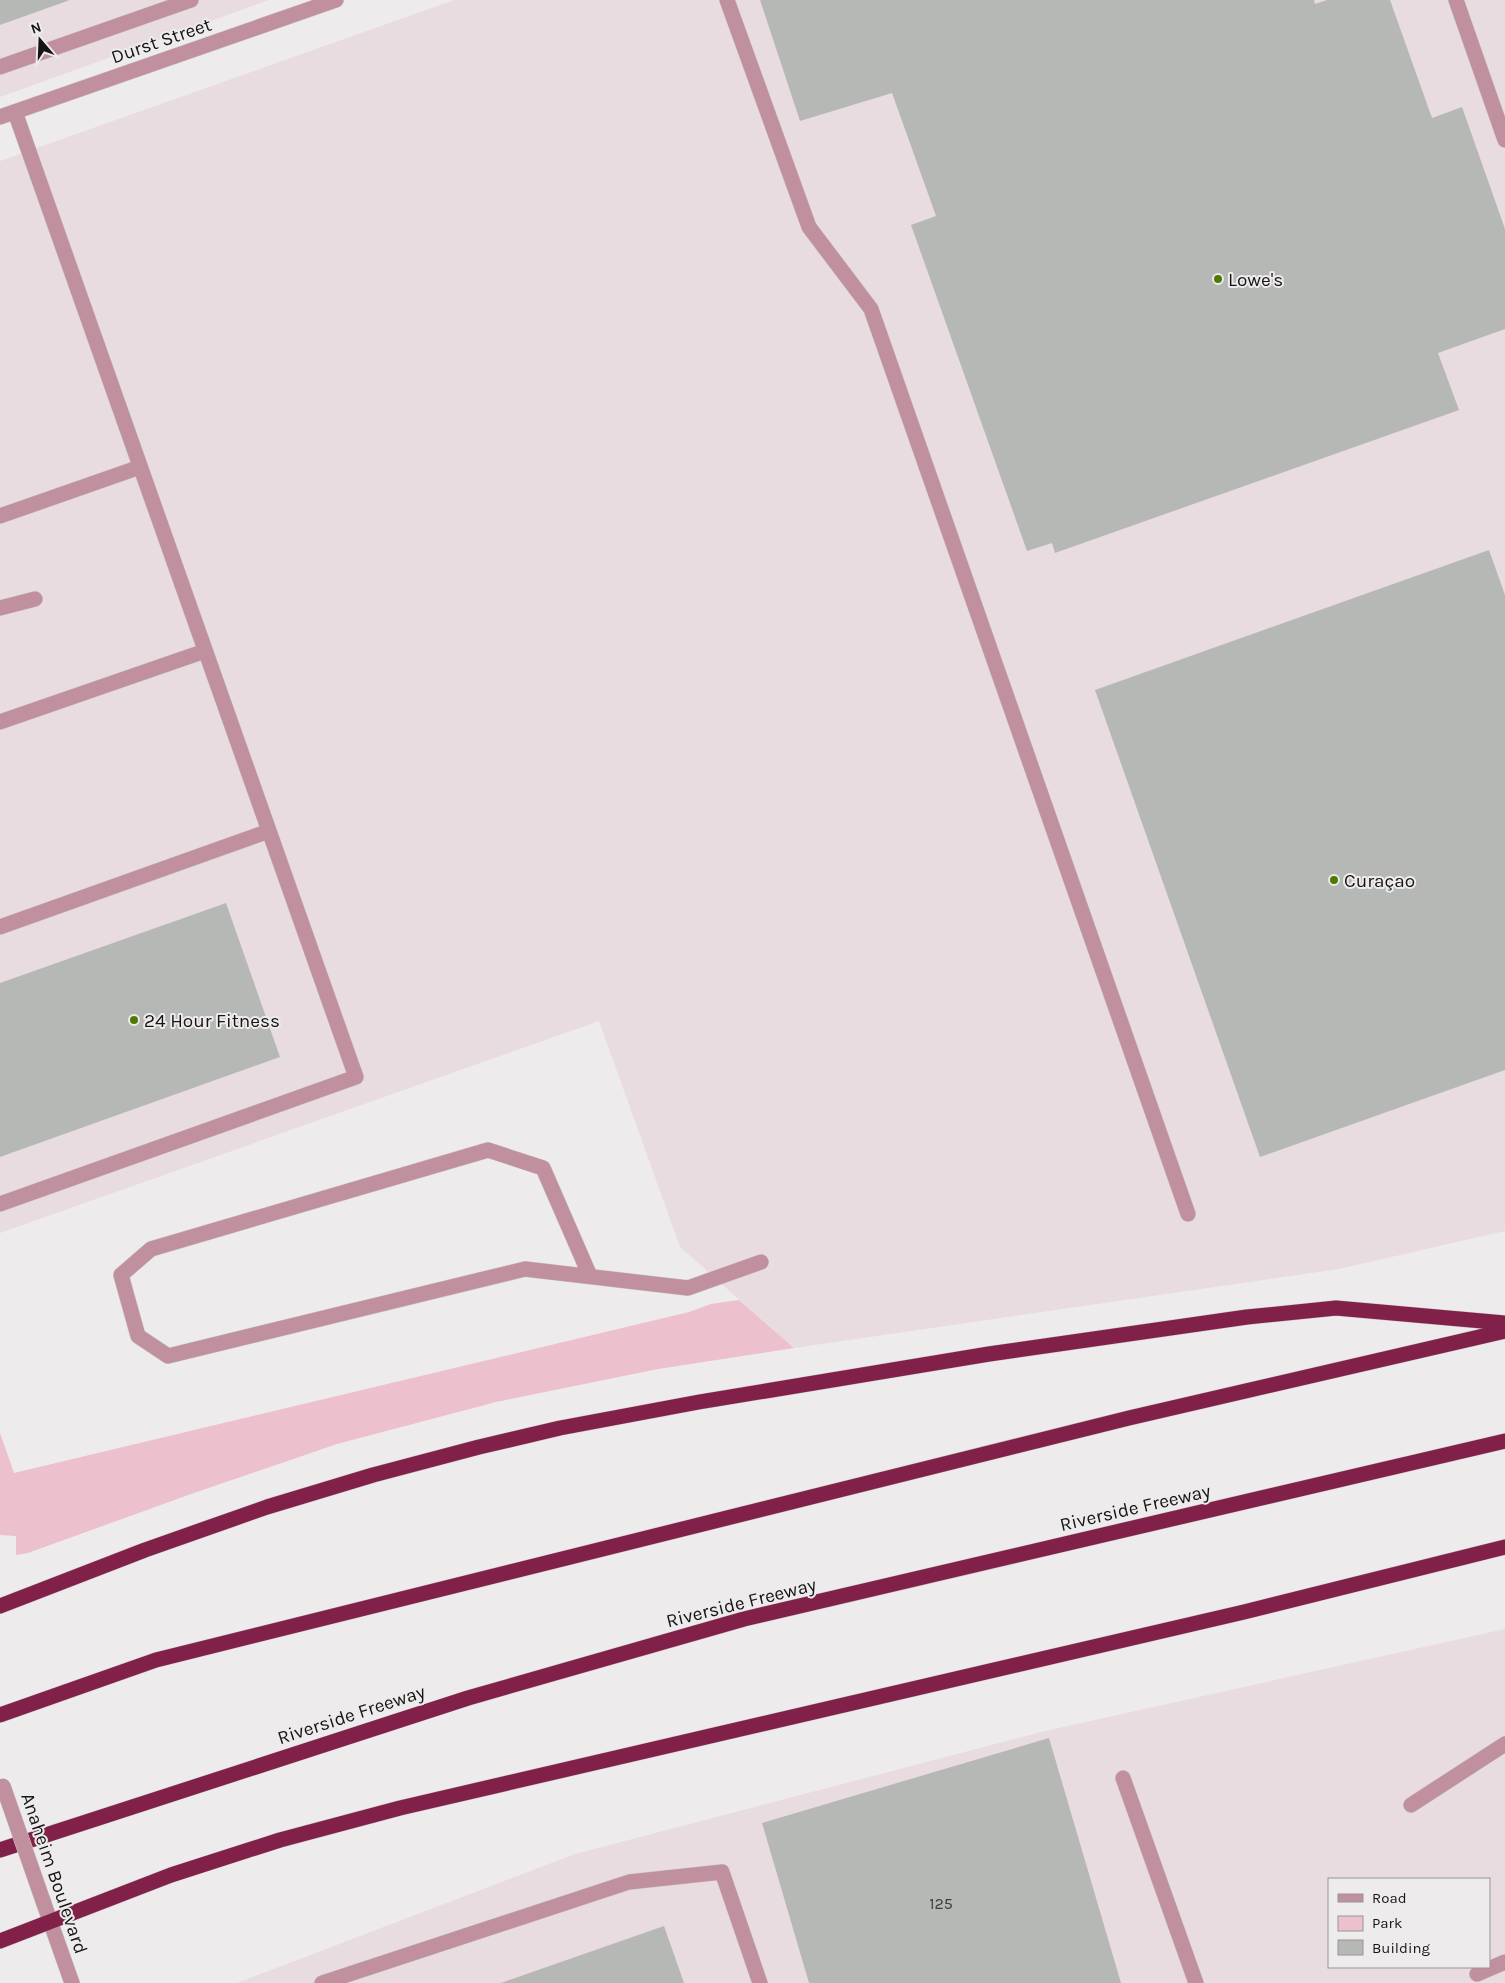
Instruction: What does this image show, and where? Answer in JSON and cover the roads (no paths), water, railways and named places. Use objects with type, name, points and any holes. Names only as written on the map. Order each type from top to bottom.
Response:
[{"type":"highway","points":[[0,1606],[154,1547],[268,1507],[373,1475],[560,1428],[698,1402],[988,1354],[1247,1317],[1336,1308],[1505,1323]]},
{"type":"highway","points":[[0,1715],[156,1660],[1129,1418],[1505,1330]]},
{"type":"highway","name":"Riverside Freeway","points":[[0,1850],[468,1698],[744,1619],[1505,1441]]},
{"type":"highway","points":[[0,1941],[171,1875],[280,1840],[400,1808],[1244,1612],[1505,1546]]},
{"type":"street","name":"Durst Street","points":[[0,117],[336,0]]},
{"type":"street","points":[[727,0],[809,227],[871,309],[1188,1214]]},
{"type":"street","points":[[1456,0],[1505,140]]},
{"type":"street","points":[[0,67],[187,2]]},
{"type":"street","points":[[0,1204],[356,1077],[15,112]]},
{"type":"street","points":[[0,516],[140,466]]},
{"type":"street","points":[[0,608],[35,599]]},
{"type":"street","points":[[0,722],[205,651]]},
{"type":"street","points":[[0,927],[269,832]]},
{"type":"street","points":[[590,1276],[543,1168],[488,1150],[151,1249],[121,1275],[138,1336],[168,1356],[526,1269],[688,1288],[761,1262]]},
{"type":"street","points":[[1411,1805],[1505,1744]]},
{"type":"street","name":"Anaheim Boulevard","points":[[0,1776],[72,1983]]},
{"type":"street","points":[[1123,1778],[1196,1983]]},
{"type":"street","points":[[322,1983],[629,1882],[722,1872],[760,1983]]},
{"type":"street","points":[[1477,1974],[1505,1962]]},
{"type":"place","name":"Lowe's","points":[[1218,279]]},
{"type":"place","name":"Curaçao","points":[[1334,880]]},
{"type":"place","name":"24 Hour Fitness","points":[[134,1020]]}]
